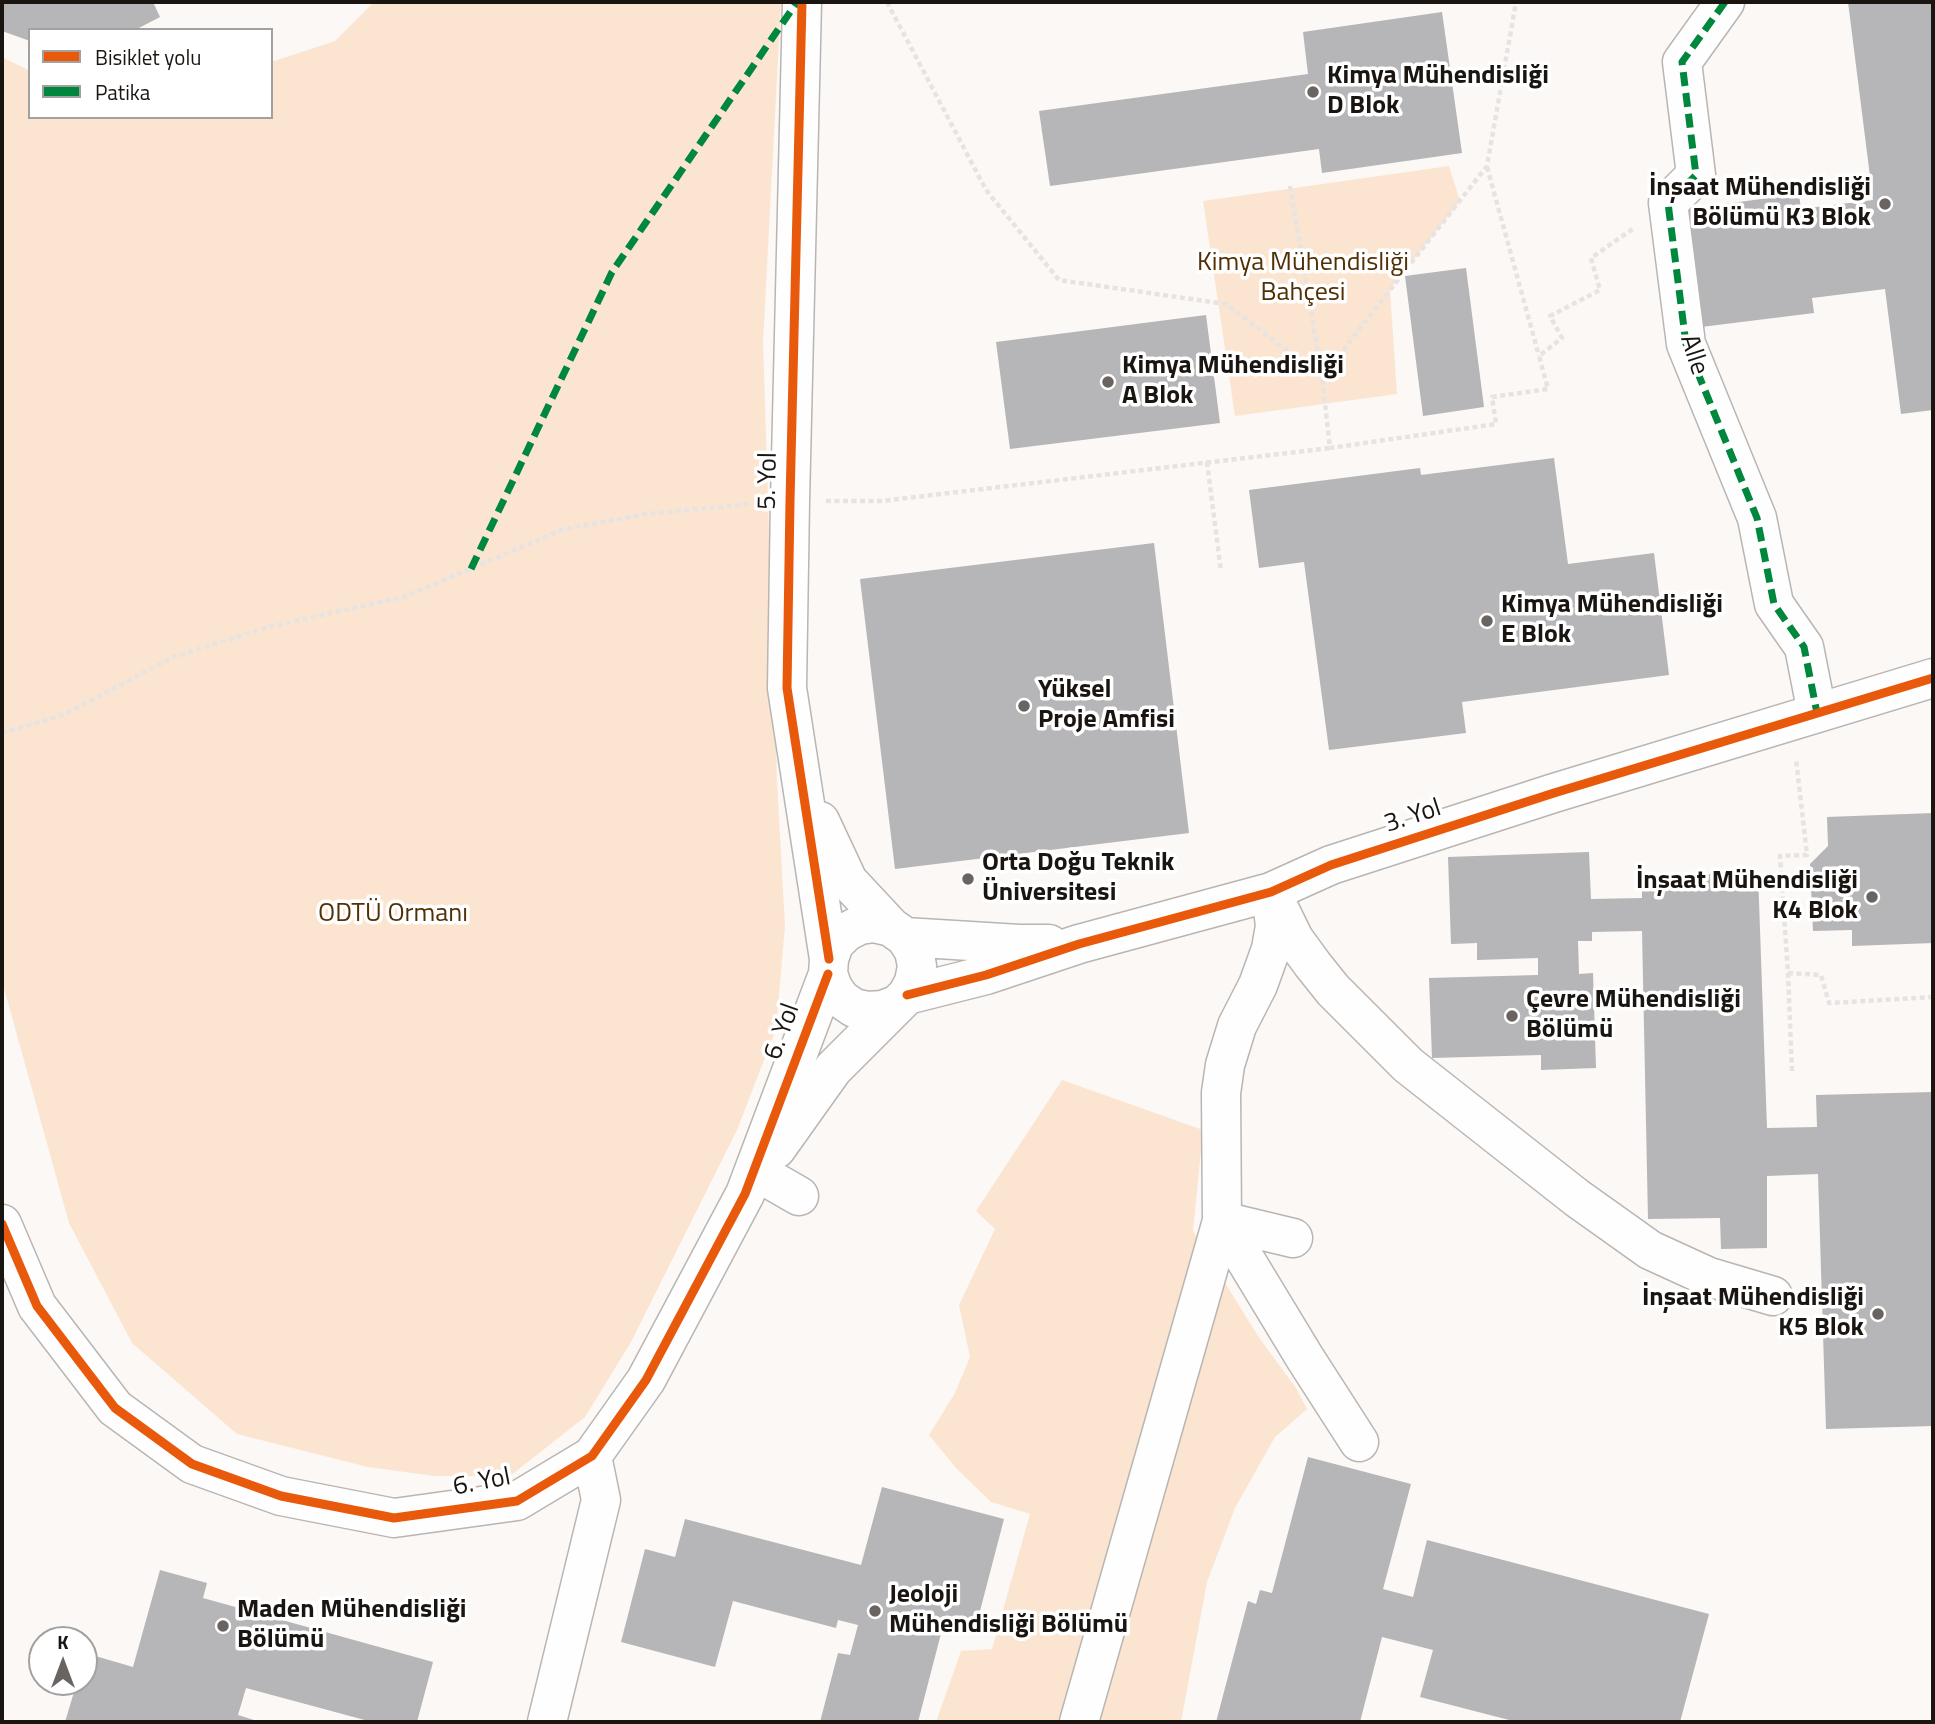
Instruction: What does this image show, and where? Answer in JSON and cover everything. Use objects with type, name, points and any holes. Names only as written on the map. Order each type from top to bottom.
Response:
[{"type":"street","name":"5. Yol","points":[[802,2],[787,688],[828,966]]},
{"type":"street","points":[[1668,203],[1696,175],[1682,62],[1725,2]]},
{"type":"street","name":"Alle","points":[[1668,203],[1686,344],[1757,518],[1774,604],[1804,647],[1805,717]]},
{"type":"street","name":"3. Yol","points":[[901,1000],[1079,944],[1271,892],[1331,865],[1555,793],[1933,678]]},
{"type":"street","name":"5. Yol","points":[[800,778],[848,881],[898,932]]},
{"type":"street","points":[[1079,1722],[1222,1221],[1221,1093],[1225,1065],[1237,1026],[1258,985],[1271,949],[1275,926],[1271,892]]},
{"type":"street","points":[[1271,892],[1294,939],[1313,965],[1408,1065],[1577,1198],[1650,1250],[1709,1277],[1773,1296]]},
{"type":"street","points":[[874,923],[898,932],[914,951],[916,966],[914,982],[901,1000],[883,1010],[868,1011],[854,1008],[841,999],[833,988],[828,966],[834,944],[846,932],[860,925],[874,923]]},
{"type":"street","name":"3. Yol","points":[[898,932],[1019,944],[1079,944]]},
{"type":"street","name":"6. Yol","points":[[752,1183],[828,966]]},
{"type":"street","name":"6. Yol","points":[[2,1224],[37,1306],[115,1408],[192,1464],[281,1496],[394,1518],[517,1501],[592,1456],[646,1380],[752,1183],[833,1069],[901,1000]]},
{"type":"street","points":[[752,1183],[799,1196]]},
{"type":"street","points":[[1222,1221],[1293,1238]]},
{"type":"street","points":[[1222,1221],[1304,1358],[1359,1442]]},
{"type":"street","points":[[547,1722],[601,1500],[592,1456]]},
{"type":"path","points":[[887,2],[986,190],[1059,280],[1226,304],[1322,377]]},
{"type":"path","points":[[2,733],[63,715],[173,657],[272,626],[404,597],[564,529],[647,514],[790,501],[882,501],[1330,447],[1496,424],[1492,397],[1548,389],[1487,166],[1516,2]]},
{"type":"path","points":[[1322,377],[1487,166]]},
{"type":"path","points":[[1290,186],[1322,377],[1330,447]]},
{"type":"path","points":[[1539,356],[1562,338],[1550,316],[1600,290],[1591,258],[1668,203]]},
{"type":"path","points":[[1207,462],[1221,571]]},
{"type":"path","points":[[1792,1071],[1780,856],[1807,855],[1805,717]]},
{"type":"path","points":[[1788,973],[1821,975],[1829,1003],[1933,996]]},
{"type":"green space","name":"ODTÜ Ormanı","points":[[374,2],[781,2],[763,342],[777,781],[785,926],[776,1029],[737,1130],[631,1342],[585,1417],[510,1476],[434,1476],[368,1467],[237,1434],[132,1343],[69,1223],[2,981],[2,57],[28,70],[28,119],[273,119],[273,61],[335,41]]},
{"type":"green space","name":"Kimya Mühendisliği Bahçesi","points":[[1449,166],[1460,201],[1390,290],[1397,394],[1235,416],[1203,201]]},
{"type":"green space","points":[[1062,1080],[1203,1130],[1193,1231],[1307,1409],[1275,1437],[1235,1508],[1207,1582],[1181,1722],[936,1722],[961,1651],[992,1649],[1030,1514],[991,1502],[956,1468],[929,1435],[955,1393],[970,1357],[959,1305],[995,1229],[976,1211]]},
{"type":"building","points":[[2,2],[153,2],[160,17],[139,28],[28,28],[28,40],[2,31]]},
{"type":"building","name":"İnşaat Mühendisliği Bölümü K3 Blok","points":[[1848,2],[1933,2],[1933,410],[1901,414],[1885,289],[1812,298],[1814,313],[1693,328],[1679,210],[1799,194],[1801,209],[1873,200]]},
{"type":"building","name":"Kimya Mühendisliği D Blok","points":[[1442,12],[1462,153],[1322,173],[1319,149],[1050,186],[1039,111],[1308,74],[1303,32]]},
{"type":"building","points":[[1466,268],[1484,407],[1423,416],[1405,276]]},
{"type":"building","name":"Kimya Mühendisliği A Blok","points":[[1206,315],[1220,423],[1010,449],[996,342]]},
{"type":"building","name":"Kimya Mühendisliği E Blok","points":[[1554,458],[1568,564],[1654,553],[1669,675],[1462,702],[1466,733],[1329,750],[1304,562],[1259,568],[1249,490],[1420,468],[1421,475]]},
{"type":"building","name":"Yüksel Proje Amfisi","points":[[1154,543],[1189,833],[895,869],[860,579]]},
{"type":"building","name":"İnşaat Mühendisliği K4 Blok","points":[[1933,813],[1933,943],[1852,946],[1852,930],[1813,931],[1810,864],[1828,846],[1827,817]]},
{"type":"building","name":"Çevre Mühendisliği Bölümü","points":[[1589,852],[1591,899],[1642,898],[1642,876],[1758,873],[1767,1128],[1817,1127],[1816,1095],[1933,1092],[1933,1426],[1826,1429],[1818,1174],[1767,1176],[1767,1248],[1721,1249],[1720,1218],[1648,1219],[1642,931],[1592,932],[1592,941],[1578,941],[1579,974],[1593,973],[1596,1068],[1541,1070],[1541,1055],[1432,1058],[1429,978],[1538,975],[1538,958],[1477,960],[1477,943],[1451,944],[1448,857]]},
{"type":"building","points":[[1308,1457],[1411,1484],[1383,1589],[1413,1597],[1427,1540],[1709,1614],[1680,1722],[1517,1722],[1420,1697],[1433,1650],[1382,1637],[1360,1722],[1216,1722],[1248,1601],[1256,1604],[1260,1590],[1272,1593]]},
{"type":"building","name":"Jeoloji Mühendisliği Bölümü","points":[[882,1487],[1004,1519],[974,1634],[943,1626],[918,1722],[820,1722],[838,1653],[850,1655],[858,1625],[838,1620],[836,1628],[733,1601],[715,1667],[621,1642],[645,1549],[675,1557],[685,1519],[861,1565]]},
{"type":"building","name":"Maden Mühendisliği Bölümü","points":[[160,1570],[207,1583],[203,1598],[433,1662],[417,1722],[372,1722],[246,1688],[238,1715],[260,1722],[65,1722],[73,1696],[98,1696],[98,1657],[133,1667]]},
{"type":"marked path","points":[[471,569],[612,272],[797,2]]},
{"type":"marked path","points":[[1725,2],[1682,62],[1696,175],[1668,203],[1686,344],[1757,518],[1774,604],[1804,647],[1817,713]]},
{"type":"cycle path","points":[[802,2],[787,688],[829,959]]},
{"type":"cycle path","points":[[907,995],[986,975],[1079,944],[1271,892],[1331,865],[1554,793],[1933,678]]},
{"type":"cycle path","points":[[2,1224],[37,1306],[115,1408],[192,1464],[281,1496],[394,1518],[517,1501],[592,1456],[646,1380],[745,1194],[828,974]]},
{"type":"place","name":"Kimya Mühendisliği D Blok","points":[[1313,92]]},
{"type":"place","name":"İnşaat Mühendisliği Bölümü K3 Blok","points":[[1885,204]]},
{"type":"place","name":"Kimya Mühendisliği A Blok","points":[[1108,382]]},
{"type":"place","name":"Kimya Mühendisliği E Blok","points":[[1487,621]]},
{"type":"place","name":"Yüksel Proje Amfisi","points":[[1024,706]]},
{"type":"place","name":"Orta Doğu Teknik Üniversitesi","points":[[968,879]]},
{"type":"place","name":"İnşaat Mühendisliği K4 Blok","points":[[1872,897]]},
{"type":"place","name":"Çevre Mühendisliği Bölümü","points":[[1512,1016]]},
{"type":"place","name":"İnşaat Mühendisliği K5 Blok","points":[[1878,1314]]},
{"type":"place","name":"Jeoloji Mühendisliği Bölümü","points":[[875,1611]]},
{"type":"place","name":"Maden Mühendisliği Bölümü","points":[[223,1626]]}]
